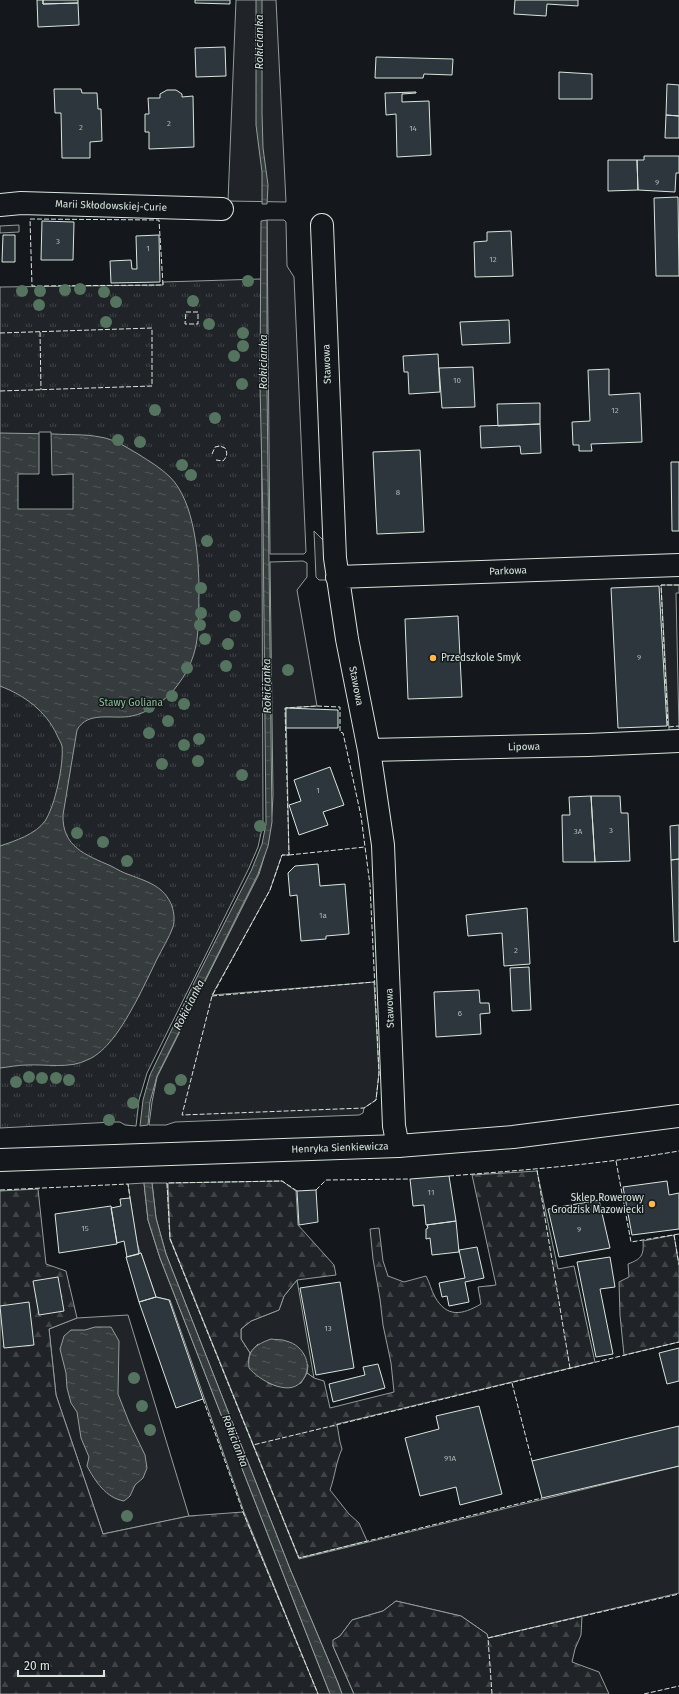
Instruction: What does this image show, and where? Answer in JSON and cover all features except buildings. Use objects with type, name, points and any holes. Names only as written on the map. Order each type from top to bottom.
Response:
[{"type":"street","name":"Marii Skłodowskiej-Curie","points":[[0,205],[21,203],[222,209]]},
{"type":"street","name":"Stawowa","points":[[322,225],[335,558],[347,639],[369,750],[382,845],[394,1126],[398,1146]]},
{"type":"street","name":"Parkowa","points":[[337,577],[679,565]]},
{"type":"street","name":"Lipowa","points":[[369,750],[588,745],[679,741]]},
{"type":"street","name":"Henryka Sienkiewicza","points":[[0,1160],[398,1146],[513,1137],[679,1116]]},
{"type":"green space","points":[[236,0],[276,0],[286,202],[228,201]]},
{"type":"green space","points":[[267,220],[284,220],[286,222],[287,266],[294,277],[306,552],[304,554],[270,554]]},
{"type":"green space","points":[[19,225],[19,232],[0,233],[0,226]]},
{"type":"green space","name":"Stawy Goliana","points":[[261,279],[263,824],[258,847],[147,1073],[139,1100],[136,1126],[113,1122],[0,1128],[0,287],[163,285],[163,282]]},
{"type":"green space","points":[[314,531],[324,541],[327,580],[319,580],[316,577]]},
{"type":"green space","points":[[303,561],[307,563],[307,577],[297,590],[317,706],[286,708],[289,855],[282,855],[270,890],[212,995],[374,982],[379,1073],[376,1100],[364,1108],[363,1113],[359,1115],[175,1122],[166,1125],[149,1125],[157,1077],[259,874],[265,854],[271,826],[273,795],[270,562]]},
{"type":"green space","points":[[661,585],[679,585],[679,593],[676,593],[679,730],[669,730]]},
{"type":"green space","points":[[537,1171],[558,1269],[574,1266],[595,1362],[337,1424],[342,1449],[330,1490],[349,1514],[359,1523],[367,1541],[299,1558],[170,1238],[168,1183],[282,1181],[296,1191],[298,1225],[334,1265],[336,1275],[297,1280],[284,1296],[279,1310],[251,1321],[241,1329],[241,1339],[250,1353],[248,1362],[268,1383],[277,1386],[291,1387],[301,1383],[307,1373],[314,1378],[324,1381],[330,1408],[394,1392],[391,1363],[383,1325],[373,1259],[370,1229],[379,1228],[383,1261],[388,1276],[404,1282],[426,1276],[435,1297],[445,1308],[450,1311],[461,1312],[474,1308],[481,1304],[478,1287],[496,1285],[472,1175]]},
{"type":"green space","points":[[144,1183],[148,1220],[160,1258],[330,1694],[318,1694],[244,1512],[170,1300],[156,1297],[136,1239],[128,1184]]},
{"type":"green space","points":[[152,1183],[167,1183],[170,1239],[299,1559],[679,1466],[679,1593],[488,1638],[487,1634],[461,1616],[396,1601],[383,1611],[352,1620],[340,1636],[334,1640],[333,1646],[354,1694],[342,1694],[290,1569],[166,1254],[156,1218]]},
{"type":"green space","points":[[38,1189],[46,1264],[66,1271],[77,1318],[49,1329],[56,1395],[103,1534],[189,1516],[243,1512],[318,1694],[0,1694],[0,1191]]},
{"type":"green space","points":[[674,1235],[679,1265],[679,1342],[624,1355],[620,1315],[619,1282],[629,1277],[628,1264],[641,1256],[643,1241]]},
{"type":"green space","points":[[297,1280],[314,1378],[307,1373],[308,1365],[258,1344],[250,1353],[241,1339],[241,1329],[251,1321],[279,1310],[284,1296]]},
{"type":"green space","points":[[128,1315],[189,1516],[103,1534],[56,1395],[49,1329],[77,1318]]},
{"type":"green space","points":[[396,1601],[461,1616],[487,1634],[488,1638],[582,1616],[581,1635],[575,1649],[572,1662],[599,1672],[609,1694],[354,1694],[333,1646],[333,1640],[340,1636],[352,1620],[383,1611]]},
{"type":"water","name":"Rokicianka","points":[[256,0],[262,0],[262,113],[263,148],[268,185],[267,204],[262,204],[262,172],[256,125]]},
{"type":"water","name":"Rokicianka","points":[[267,220],[267,386],[272,822],[268,846],[258,874],[157,1076],[150,1102],[148,1125],[140,1126],[143,1100],[150,1075],[196,979],[251,871],[262,844],[266,824],[260,385],[261,221]]},
{"type":"water","name":"Stawy Goliana","points":[[0,433],[83,435],[105,438],[120,444],[151,462],[170,477],[185,501],[194,531],[198,563],[198,633],[193,656],[182,679],[169,695],[149,710],[132,716],[94,718],[82,724],[77,730],[63,815],[67,835],[77,848],[93,858],[160,889],[169,899],[174,914],[174,919],[170,935],[129,1014],[116,1035],[99,1053],[93,1057],[80,1063],[66,1065],[24,1065],[0,1068],[0,846],[31,833],[45,821],[52,805],[60,774],[62,763],[62,746],[47,718],[40,711],[26,699],[0,686]]},
{"type":"water","name":"Rokicianka","points":[[144,1183],[152,1183],[156,1218],[166,1254],[290,1569],[342,1694],[330,1694],[160,1258],[148,1220]]},
{"type":"water","points":[[95,1327],[111,1327],[119,1341],[118,1394],[129,1422],[145,1455],[147,1468],[143,1478],[135,1485],[130,1496],[124,1501],[106,1493],[97,1483],[87,1466],[89,1457],[81,1438],[77,1412],[71,1403],[60,1349],[64,1336],[71,1330],[85,1330]]},
{"type":"water","points":[[271,1339],[283,1340],[292,1343],[298,1347],[306,1357],[307,1370],[305,1376],[301,1382],[295,1386],[289,1388],[281,1387],[266,1382],[249,1368],[249,1357],[253,1349]]},
{"type":"pier","points":[[39,432],[51,432],[52,475],[73,474],[73,509],[18,509],[18,474],[39,474]]},
{"type":"fence","points":[[30,219],[159,220],[163,285],[32,286],[30,219]]},
{"type":"fence","points":[[186,312],[198,312],[198,324],[185,324],[186,312]]},
{"type":"fence","points":[[0,333],[152,328],[152,386],[0,391]]},
{"type":"fence","points":[[40,332],[41,390]]},
{"type":"fence","points":[[212,454],[215,447],[220,446],[225,448],[227,453],[223,461],[216,460]]},
{"type":"fence","points":[[679,585],[661,585],[668,727],[679,726]]},
{"type":"fence","points":[[317,706],[340,707],[340,732],[343,733],[361,816],[370,885],[379,1073],[376,1100],[364,1108],[182,1115],[212,996],[270,890],[282,855],[289,855],[285,708],[317,706]]},
{"type":"fence","points":[[289,855],[365,847]]},
{"type":"fence","points":[[212,996],[374,982]]},
{"type":"fence","points":[[449,1176],[593,1163],[679,1151]]},
{"type":"fence","points":[[616,1161],[631,1242],[679,1234]]},
{"type":"fence","points":[[537,1170],[570,1368]]},
{"type":"fence","points":[[316,1190],[326,1180],[410,1179]]},
{"type":"fence","points":[[297,1191],[282,1181],[167,1183],[170,1239],[253,1445],[679,1342]]},
{"type":"fence","points":[[0,1190],[128,1184],[130,1198]]},
{"type":"fence","points":[[674,1235],[679,1265]]},
{"type":"fence","points":[[512,1383],[532,1461]]},
{"type":"fence","points":[[203,1399],[243,1512],[318,1694]]},
{"type":"fence","points":[[253,1445],[299,1558],[542,1498]]},
{"type":"fence","points":[[492,1694],[488,1638],[679,1594]]},
{"type":"fence","points":[[644,1694],[679,1686]]},
{"type":"place","name":"Przedszkole Smyk","points":[[433,658]]},
{"type":"place","name":"Sklep Rowerowy Grodzisk Mazowiecki","points":[[652,1204]]}]
